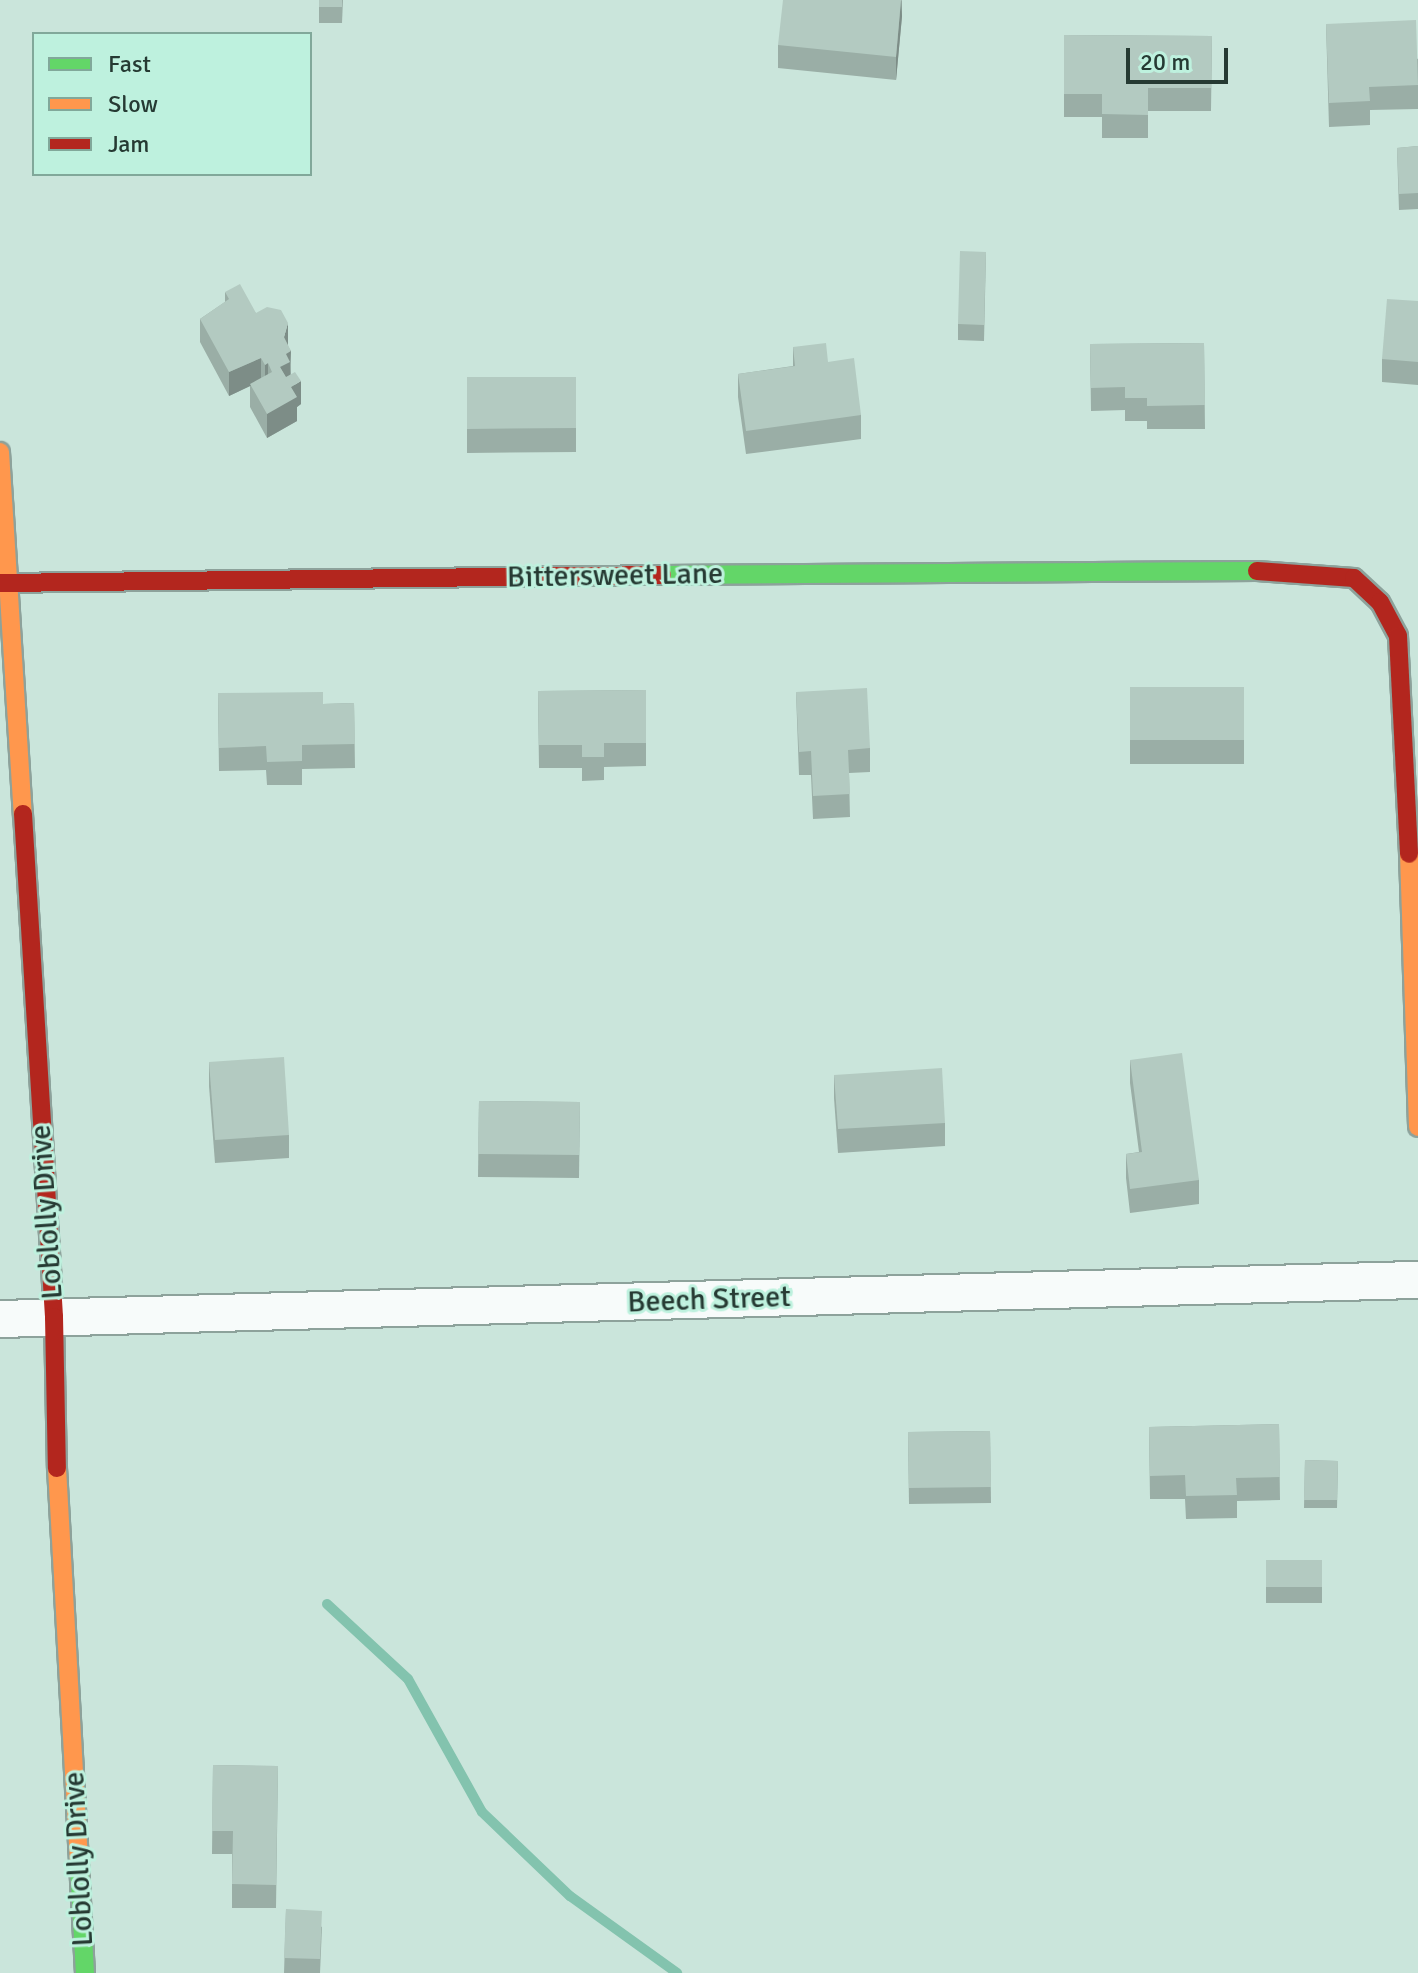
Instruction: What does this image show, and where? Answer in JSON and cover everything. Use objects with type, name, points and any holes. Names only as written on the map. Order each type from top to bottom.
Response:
[{"type":"street","name":"Loblolly Drive","points":[[0,452],[4,583],[54,1317],[55,1438],[85,1973]]},
{"type":"street","name":"Bittersweet Lane","points":[[4,583],[1230,571],[1354,578],[1380,602],[1398,636],[1403,682],[1418,1127]]},
{"type":"street","name":"Beech Street","points":[[0,1319],[1418,1280]]},
{"type":"building","points":[[319,0],[342,0],[342,7],[319,7]]},
{"type":"building","points":[[783,0],[901,0],[896,57],[778,45]]},
{"type":"building","points":[[1416,20],[1418,85],[1369,87],[1370,101],[1329,103],[1326,24]]},
{"type":"building","points":[[1064,35],[1212,36],[1211,88],[1148,88],[1148,115],[1102,114],[1102,94],[1064,94]]},
{"type":"building","points":[[1418,146],[1418,193],[1399,194],[1397,148]]},
{"type":"building","points":[[960,251],[986,252],[984,325],[958,324]]},
{"type":"building","points":[[240,284],[256,313],[267,307],[281,310],[288,323],[284,337],[291,351],[286,354],[290,362],[280,367],[286,377],[295,372],[301,381],[291,387],[297,397],[267,414],[250,384],[272,372],[268,363],[265,365],[261,358],[229,372],[200,319],[229,299],[225,292]]},
{"type":"building","points":[[1387,299],[1418,301],[1418,362],[1382,359]]},
{"type":"building","points":[[826,343],[828,362],[854,358],[861,415],[746,431],[738,374],[795,366],[793,347]]},
{"type":"building","points":[[1204,343],[1205,405],[1147,406],[1147,398],[1125,398],[1125,387],[1091,388],[1090,344]]},
{"type":"building","points":[[467,377],[576,377],[576,428],[467,429]]},
{"type":"building","points":[[1130,687],[1244,687],[1244,740],[1130,740]]},
{"type":"building","points":[[867,688],[870,748],[848,750],[850,794],[813,796],[811,751],[799,752],[796,692]]},
{"type":"building","points":[[646,690],[646,743],[604,743],[604,757],[582,757],[582,745],[539,745],[538,691]]},
{"type":"building","points":[[323,692],[323,704],[354,703],[355,744],[302,745],[302,761],[267,762],[266,746],[219,748],[218,693]]},
{"type":"building","points":[[1182,1053],[1199,1180],[1130,1189],[1126,1154],[1142,1152],[1130,1060]]},
{"type":"building","points":[[284,1057],[289,1135],[215,1140],[209,1062]]},
{"type":"building","points":[[942,1068],[945,1123],[838,1129],[834,1075]]},
{"type":"building","points":[[479,1101],[580,1102],[579,1155],[478,1154]]},
{"type":"building","points":[[1279,1424],[1280,1477],[1236,1478],[1237,1495],[1186,1496],[1185,1475],[1150,1476],[1149,1427]]},
{"type":"building","points":[[990,1431],[991,1487],[909,1488],[908,1432]]},
{"type":"building","points":[[1305,1460],[1338,1461],[1337,1500],[1304,1500]]},
{"type":"building","points":[[1266,1560],[1322,1560],[1322,1587],[1266,1587]]},
{"type":"building","points":[[213,1765],[278,1766],[276,1885],[232,1884],[233,1831],[212,1831]]},
{"type":"building","points":[[286,1909],[322,1911],[320,1959],[284,1958]]},
{"type":"waterway","points":[[327,1604],[408,1679],[482,1812],[570,1896],[677,1973]]},
{"type":"traffic: fast","points":[[662,575],[1257,571]]},
{"type":"traffic: fast","points":[[79,1863],[85,1973]]},
{"type":"traffic: slow","points":[[0,452],[23,814]]},
{"type":"traffic: slow","points":[[1409,854],[1418,1127]]},
{"type":"traffic: slow","points":[[57,1468],[79,1863]]},
{"type":"traffic: jam","points":[[1257,571],[1354,578],[1380,602],[1398,636],[1409,854]]},
{"type":"traffic: jam","points":[[0,583],[662,575]]},
{"type":"traffic: jam","points":[[23,814],[54,1317],[57,1468]]}]
